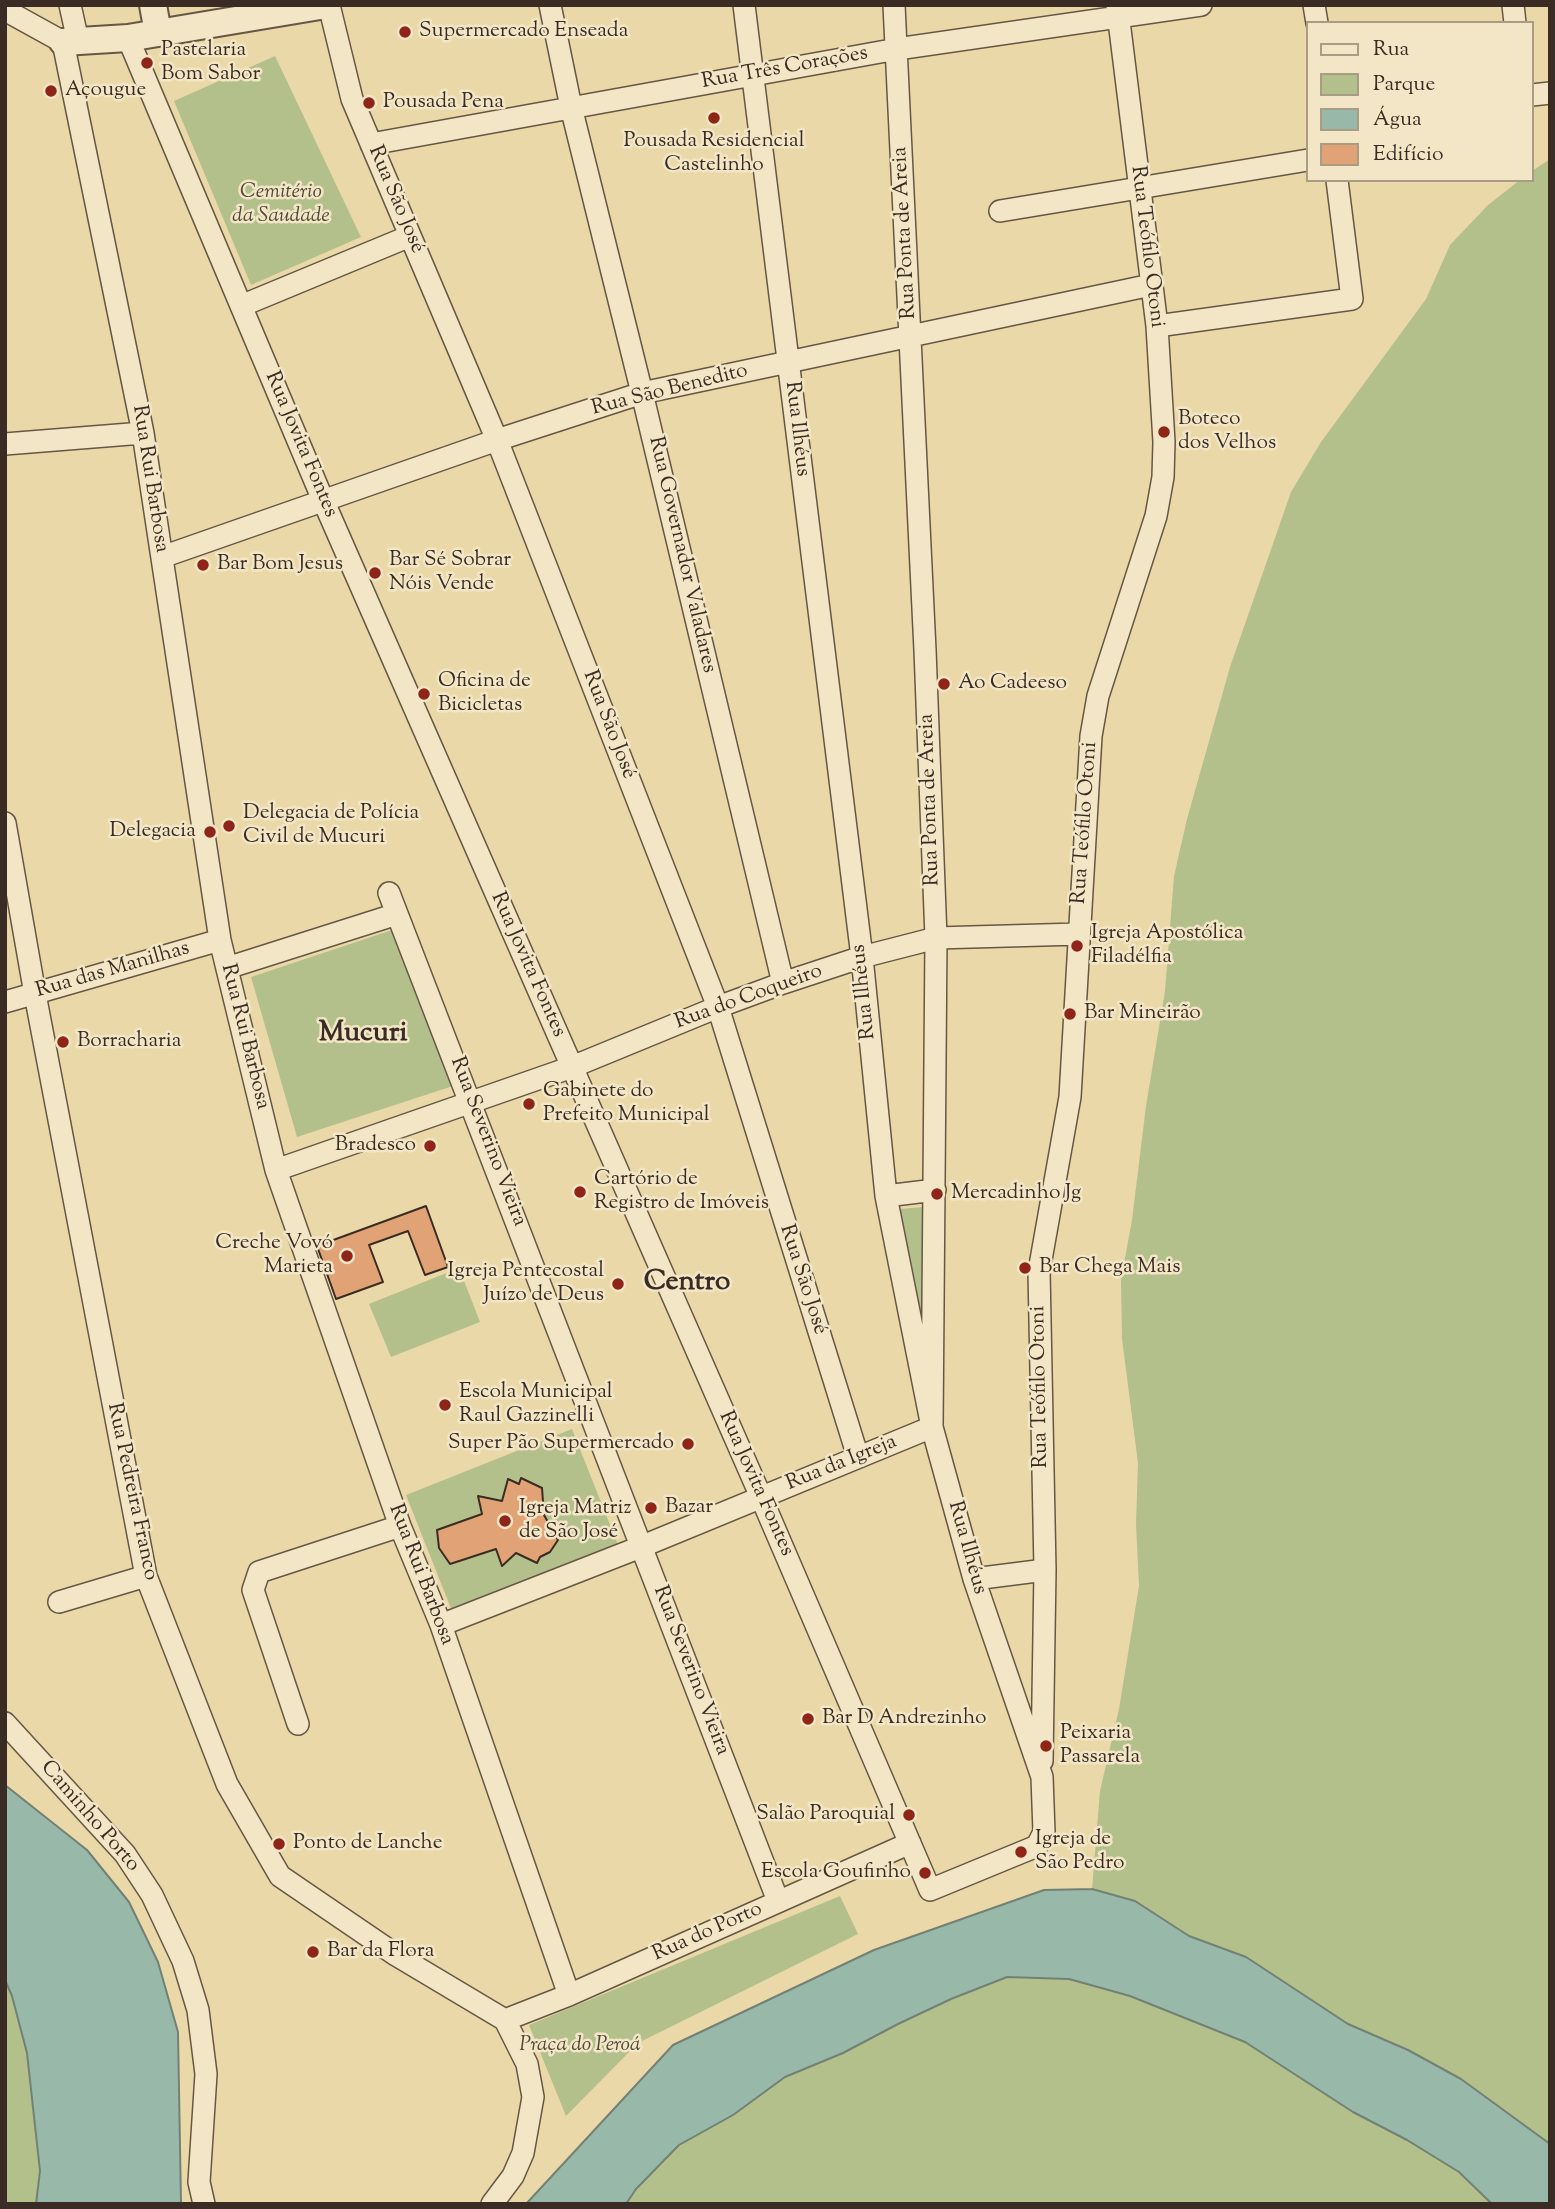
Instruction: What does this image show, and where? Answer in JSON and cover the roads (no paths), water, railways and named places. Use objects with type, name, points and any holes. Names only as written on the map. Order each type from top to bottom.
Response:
[{"type":"street","name":"Rua Rui Barbosa","points":[[70,5],[70,42],[144,433],[220,940],[276,1170],[400,1526],[441,1625],[569,1995]]},
{"type":"street","points":[[153,5],[158,33]]},
{"type":"street","points":[[5,10],[70,42],[128,38],[327,5]]},
{"type":"street","name":"Rua São José","points":[[327,5],[352,99],[497,440],[718,1007],[858,1457]]},
{"type":"street","name":"Rua Governador Valadares","points":[[550,5],[571,107],[783,983]]},
{"type":"street","name":"Rua Ilhéus","points":[[744,5],[862,957],[886,1196],[932,1427],[974,1579],[1042,1777],[1044,1832],[1037,1846],[930,1890]]},
{"type":"street","name":"Rua Ponta de Areia","points":[[894,5],[936,938],[932,1427]]},
{"type":"street","name":"Rua Três Corações","points":[[371,144],[897,49],[1118,12],[1201,5]]},
{"type":"street","name":"Rua Teófilo Otoni","points":[[1042,1777],[1045,1570],[1039,1270],[1070,1097],[1091,736],[1098,696],[1156,516],[1163,477],[1164,442],[1157,326],[1118,12]]},
{"type":"street","name":"Rua Jovita Fontes","points":[[128,38],[323,500],[761,1497],[930,1890]]},
{"type":"street","points":[[1000,211],[1306,160]]},
{"type":"street","points":[[1157,326],[1352,299],[1337,182]]},
{"type":"street","points":[[241,306],[410,236]]},
{"type":"street","name":"Rua São Benedito","points":[[162,557],[497,440],[642,393],[1151,285]]},
{"type":"street","points":[[5,444],[144,433]]},
{"type":"street","name":"Rua Pedreira Franco","points":[[5,822],[146,1576],[227,1784],[280,1876],[396,1955],[505,2020]]},
{"type":"street","name":"Rua Severino Vieira","points":[[389,893],[778,1901]]},
{"type":"street","points":[[227,968],[397,914]]},
{"type":"street","name":"Rua do Coqueiro","points":[[276,1170],[572,1068],[718,1007],[862,957],[936,938],[1078,934]]},
{"type":"street","name":"Rua das Manilhas","points":[[5,1002],[220,940]]},
{"type":"street","points":[[886,1196],[935,1190]]},
{"type":"street","name":"Rua da Igreja","points":[[441,1625],[643,1546],[932,1427]]},
{"type":"street","points":[[298,1724],[253,1590],[259,1572],[400,1526]]},
{"type":"street","points":[[974,1579],[1045,1570]]},
{"type":"street","points":[[59,1602],[146,1576]]},
{"type":"street","name":"Caminho Porto","points":[[5,1723],[125,1854],[152,1895],[183,1961],[198,2010],[206,2074],[199,2182],[204,2204]]},
{"type":"street","name":"Rua do Porto","points":[[505,2020],[569,1995],[910,1843]]},
{"type":"street","points":[[492,2204],[513,2176],[523,2153],[533,2097],[527,2064],[505,2020]]},
{"type":"water","points":[[5,1785],[87,1850],[129,1902],[158,1962],[178,2032],[181,2204],[36,2204],[40,2171],[27,2053],[5,1980]]},
{"type":"water","points":[[1092,1889],[1135,1901],[1189,1936],[1246,1957],[1348,2024],[1408,2050],[1461,2079],[1550,2144],[1550,2204],[1492,2204],[1459,2172],[1407,2140],[1353,2112],[1245,2042],[1130,1996],[1069,1979],[1007,1977],[951,1999],[843,2053],[785,2077],[733,2115],[679,2145],[636,2189],[626,2204],[526,2204],[673,2045],[874,1950],[1044,1890]]},
{"type":"place","name":"Supermercado Enseada","points":[[405,32]]},
{"type":"place","name":"Pastelaria Bom Sabor","points":[[147,63]]},
{"type":"place","name":"Açougue","points":[[51,91]]},
{"type":"place","name":"Pousada Pena","points":[[369,103]]},
{"type":"place","name":"Pousada Residencial Castelinho","points":[[714,118]]},
{"type":"place","name":"Boteco dos Velhos","points":[[1164,432]]},
{"type":"place","name":"Bar Bom Jesus","points":[[203,565]]},
{"type":"place","name":"Bar Sé Sobrar Nóis Vende","points":[[375,573]]},
{"type":"place","name":"Ao Cadeeso","points":[[944,684]]},
{"type":"place","name":"Oficina de Bicicletas","points":[[424,694]]},
{"type":"place","name":"Delegacia de Polícia Civil de Mucuri","points":[[229,826]]},
{"type":"place","name":"Delegacia","points":[[210,832]]},
{"type":"place","name":"Igreja Apostólica Filadélfia","points":[[1077,946]]},
{"type":"place","name":"Bar Mineirão","points":[[1070,1014]]},
{"type":"place","name":"Borracharia","points":[[63,1042]]},
{"type":"place","name":"Gabinete do Prefeito Municipal","points":[[529,1104]]},
{"type":"place","name":"Bradesco","points":[[430,1146]]},
{"type":"place","name":"Cartório de Registro de Imóveis","points":[[580,1192]]},
{"type":"place","name":"Mercadinho Jg","points":[[937,1194]]},
{"type":"place","name":"Creche Vovó Marieta","points":[[347,1256]]},
{"type":"place","name":"Bar Chega Mais","points":[[1025,1268]]},
{"type":"place","name":"Igreja Pentecostal Juízo de Deus","points":[[618,1284]]},
{"type":"place","name":"Escola Municipal Raul Gazzinelli","points":[[445,1405]]},
{"type":"place","name":"Super Pão Supermercado","points":[[688,1444]]},
{"type":"place","name":"Bazar","points":[[651,1508]]},
{"type":"place","name":"Igreja Matriz de São José","points":[[505,1521]]},
{"type":"place","name":"Bar D Andrezinho","points":[[808,1719]]},
{"type":"place","name":"Peixaria Passarela","points":[[1046,1746]]},
{"type":"place","name":"Salão Paroquial","points":[[909,1815]]},
{"type":"place","name":"Ponto de Lanche","points":[[279,1844]]},
{"type":"place","name":"Igreja de São Pedro","points":[[1021,1852]]},
{"type":"place","name":"Escola Goufinho","points":[[925,1873]]},
{"type":"place","name":"Bar da Flora","points":[[313,1952]]},
{"type":"district","name":"Mucuri","points":[[363,1035]]},
{"type":"district","name":"Centro","points":[[687,1284]]},
{"type":"park label","name":"Cemitério da Saudade","points":[[281,205]]},
{"type":"park label","name":"Praça do Peroá","points":[[580,2046]]}]
